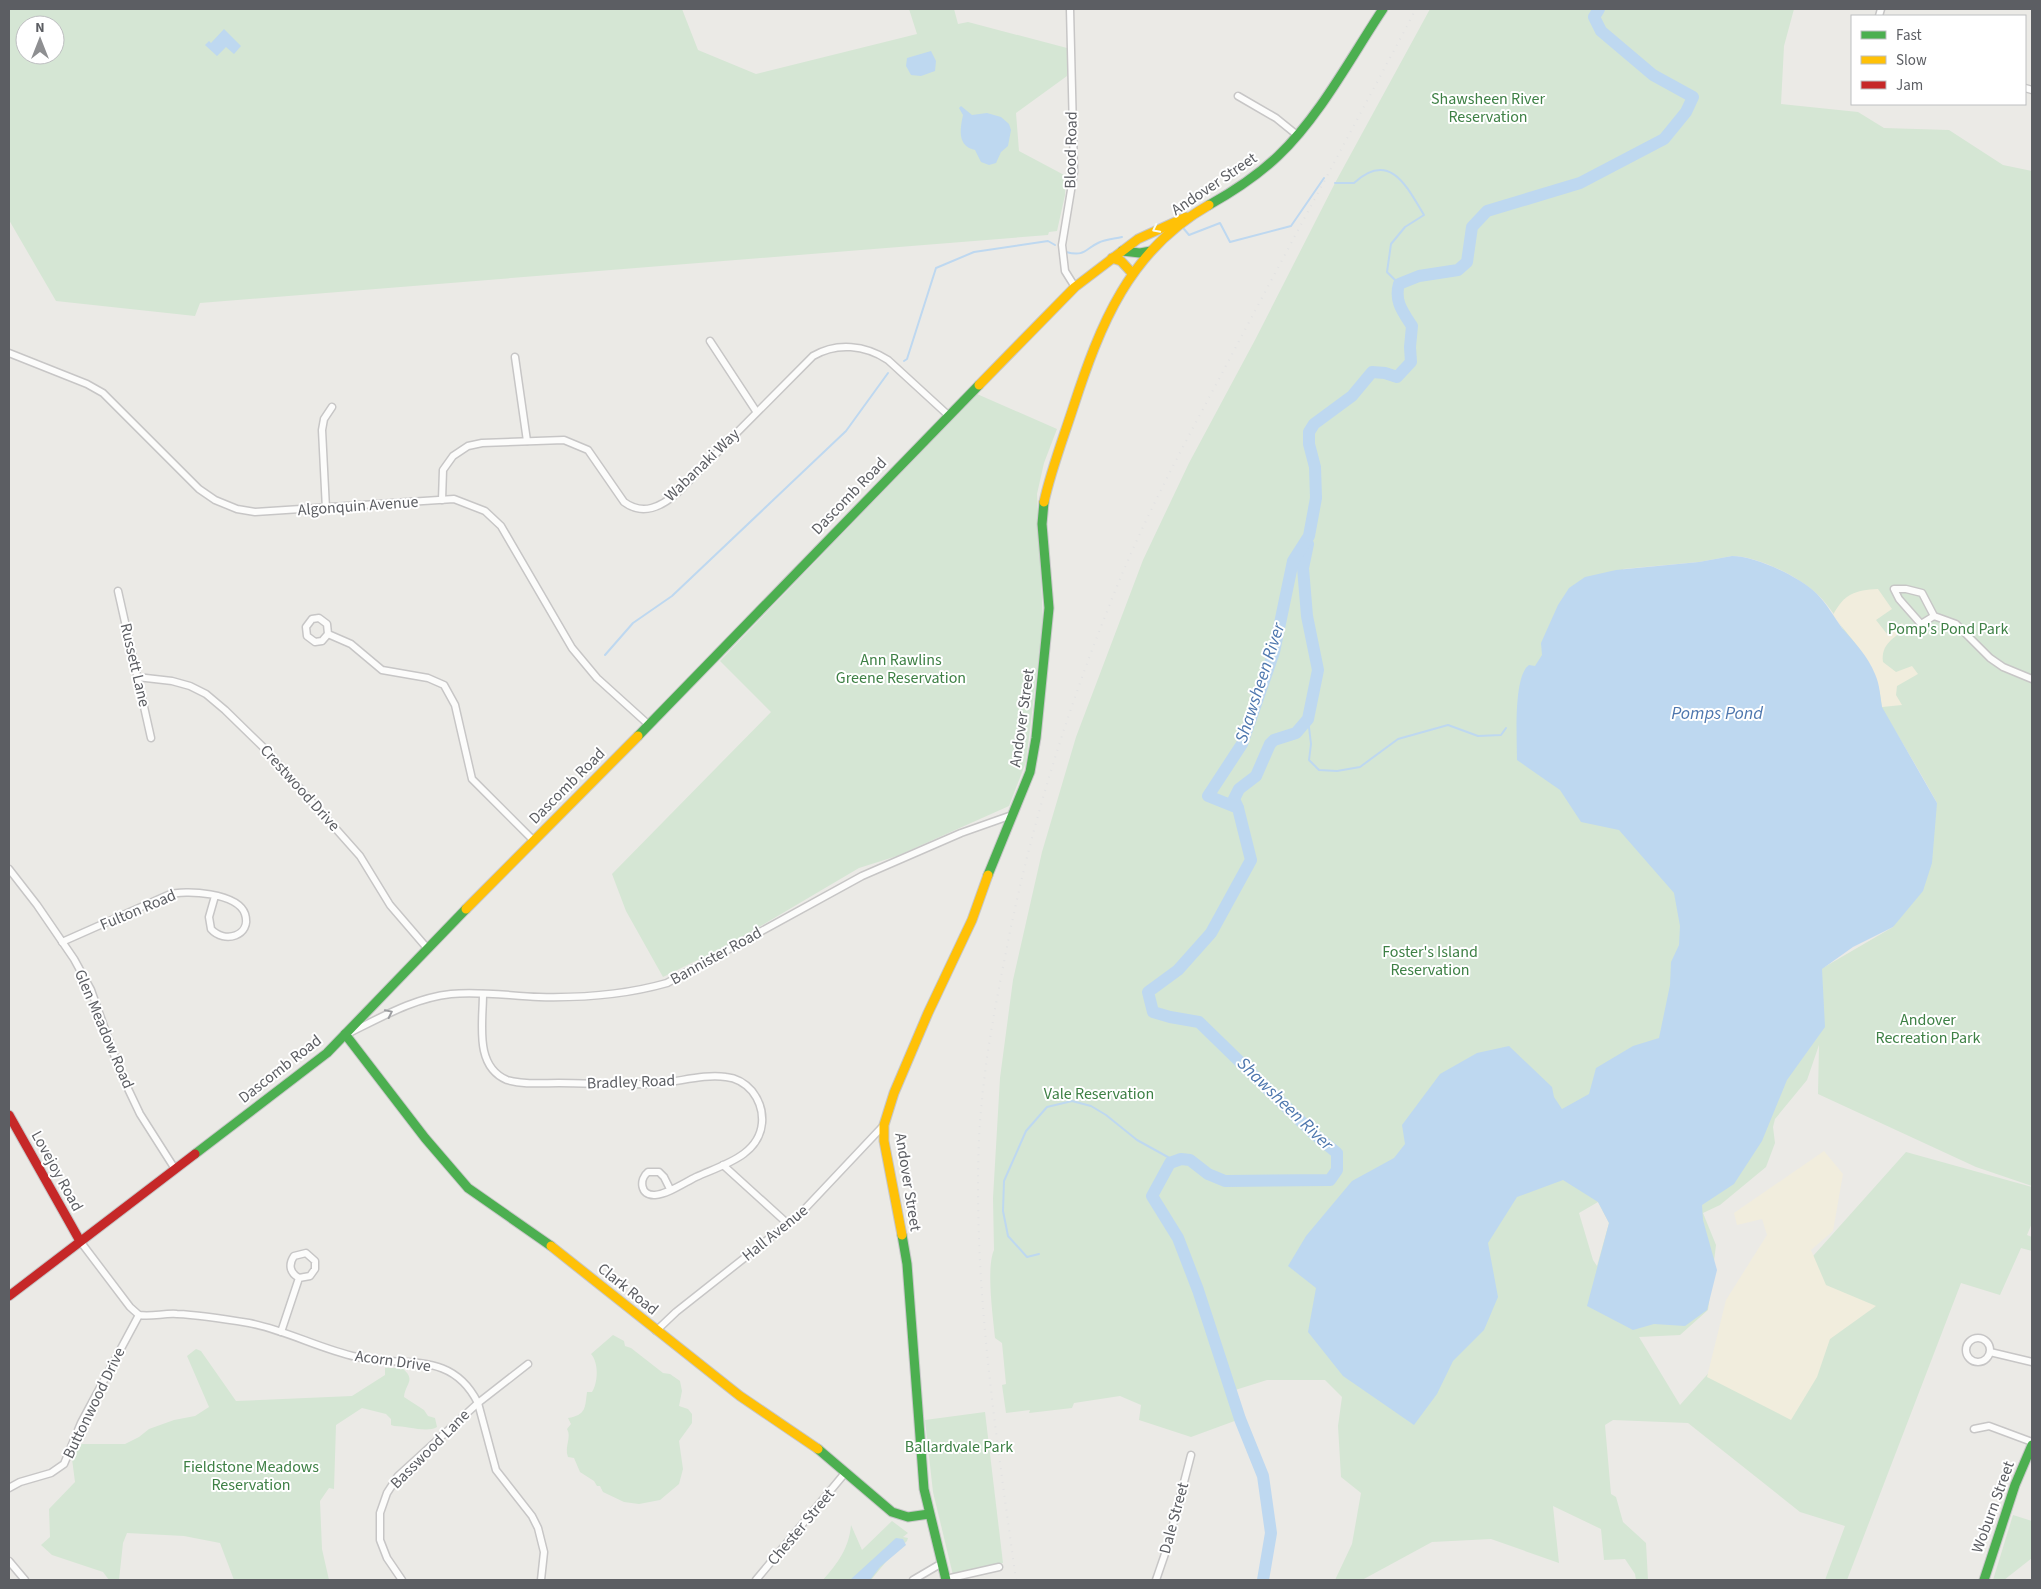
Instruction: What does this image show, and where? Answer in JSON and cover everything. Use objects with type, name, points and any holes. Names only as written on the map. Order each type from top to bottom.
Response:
[{"type":"main road","name":"Andover Street","points":[[946,1580],[929,1514],[921,1462],[908,1264],[884,1141],[884,1125],[912,1048],[972,920],[1030,772],[1045,665],[1049,602],[1042,524],[1048,483],[1094,344],[1117,296],[1134,271],[1151,251],[1193,214],[1255,177],[1278,156],[1297,134],[1383,9]]},
{"type":"main road","name":"Dascomb Road","points":[[9,1296],[327,1053],[427,948],[649,725],[948,415],[1075,287],[1116,254],[1151,231],[1193,214]]},
{"type":"main road","points":[[1116,254],[1151,251]]},
{"type":"main road","points":[[1116,254],[1121,261],[1134,271]]},
{"type":"main road","name":"Clark Road","points":[[345,1034],[425,1138],[468,1188],[552,1247],[740,1396],[808,1441],[892,1512],[908,1517],[929,1514]]},
{"type":"main road","name":"Lovejoy Road","points":[[9,1115],[80,1242]]},
{"type":"main road","name":"Woburn Street","points":[[1984,1580],[2015,1485],[2032,1444]]},
{"type":"street","name":"Blood Road","points":[[1070,9],[1074,172],[1062,245],[1065,271],[1075,287]]},
{"type":"street","points":[[1238,96],[1276,118],[1297,134]]},
{"type":"street","points":[[710,341],[756,411]]},
{"type":"street","name":"Wabanaki Way","points":[[442,500],[443,470],[461,450],[482,443],[564,440],[583,446],[593,455],[624,502],[636,509],[645,509],[666,503],[756,411],[813,356],[824,350],[851,347],[871,350],[888,360],[948,415]]},
{"type":"street","name":"Algonquin Avenue","points":[[9,353],[87,384],[103,393],[182,473],[215,500],[237,509],[255,512],[326,509],[442,500],[464,501],[493,516],[507,536],[572,648],[597,678],[649,725]]},
{"type":"street","points":[[515,357],[527,441]]},
{"type":"street","points":[[326,509],[322,430],[324,419],[332,407]]},
{"type":"street","points":[[1934,616],[1921,624],[1899,599],[1894,589],[1906,589],[1922,593],[1934,616],[1956,624],[1990,658],[2003,667],[2032,679]]},
{"type":"street","name":"Russett Lane","points":[[118,591],[151,738]]},
{"type":"street","points":[[328,634],[351,644],[382,670],[428,678],[444,686],[455,705],[472,779],[534,841]]},
{"type":"street","name":"Crestwood Drive","points":[[138,677],[172,681],[190,686],[206,694],[225,710],[264,748],[360,856],[390,905],[427,948]]},
{"type":"street","name":"Bannister Road","points":[[345,1034],[407,1005],[430,998],[455,994],[541,997],[602,995],[648,989],[666,984],[862,876],[961,833],[1012,815]]},
{"type":"street","name":"Glen Meadow Road","points":[[9,869],[62,942],[91,990],[121,1074],[140,1114],[175,1169]]},
{"type":"street","name":"Fulton Road","points":[[62,942],[176,892],[194,892],[215,896],[242,908],[245,913],[245,925],[239,935],[227,938],[221,937],[211,929],[209,917],[215,896]]},
{"type":"street","name":"Bradley Road","points":[[483,994],[485,1058],[493,1072],[507,1080],[633,1084],[722,1076],[744,1084],[758,1101],[762,1113],[761,1130],[750,1150],[723,1165],[670,1189],[651,1195],[643,1189],[642,1180],[648,1172],[659,1172],[670,1189]]},
{"type":"street","name":"Hall Avenue","points":[[656,1331],[683,1306],[788,1224],[819,1196],[884,1125]]},
{"type":"street","points":[[723,1165],[788,1224]]},
{"type":"street","points":[[80,1242],[130,1307],[139,1315]]},
{"type":"street","points":[[306,1253],[315,1261],[315,1269],[306,1278],[298,1278],[292,1272],[290,1264],[294,1256],[306,1253]]},
{"type":"street","points":[[281,1332],[298,1278]]},
{"type":"street","name":"Acorn Drive","points":[[139,1315],[190,1315],[248,1323],[359,1358],[419,1361],[438,1366],[458,1377],[473,1394],[478,1403],[496,1470],[532,1516],[538,1528],[544,1552],[540,1580]]},
{"type":"street","name":"Buttonwood Drive","points":[[9,1488],[20,1482],[51,1473],[64,1464],[81,1423],[139,1315]]},
{"type":"street","points":[[1990,1352],[2032,1362]]},
{"type":"street","name":"Basswood Lane","points":[[402,1580],[387,1558],[380,1540],[379,1522],[385,1498],[398,1476],[478,1403],[528,1364]]},
{"type":"street","points":[[1974,1429],[1989,1426],[2032,1444]]},
{"type":"street","name":"Dale Street","points":[[1156,1580],[1167,1548],[1191,1455]]},
{"type":"street","name":"Chester Street","points":[[756,1580],[845,1473]]},
{"type":"street","points":[[9,1561],[25,1580]]},
{"type":"street","points":[[913,1580],[942,1563]]},
{"type":"street","points":[[946,1580],[999,1567]]},
{"type":"green space","points":[[9,9],[682,9],[698,50],[756,74],[917,34],[909,9],[954,9],[958,24],[968,22],[1067,48],[1067,76],[1016,113],[1019,151],[1066,176],[1065,195],[1057,231],[1049,232],[1048,235],[200,303],[195,316],[56,301],[9,220]]},
{"type":"green space","points":[[1430,9],[1794,9],[1784,46],[1781,104],[1858,112],[1884,128],[1949,130],[2003,165],[2032,171],[2032,1186],[1976,1167],[1818,1094],[1819,1045],[1807,1080],[1775,1119],[1773,1127],[1775,1143],[1766,1167],[1720,1205],[1703,1213],[1716,1245],[1708,1310],[1680,1335],[1639,1337],[1680,1405],[1906,1152],[2032,1187],[2032,1223],[2027,1235],[2032,1237],[2032,1251],[2021,1248],[2000,1295],[1961,1283],[1847,1580],[1825,1580],[1845,1526],[1800,1512],[1688,1423],[1613,1420],[1605,1425],[1611,1494],[1616,1497],[1623,1522],[1646,1543],[1648,1580],[1636,1580],[1635,1574],[1625,1559],[1604,1560],[1601,1529],[1553,1506],[1559,1563],[1491,1539],[1432,1542],[1362,1580],[1335,1580],[1352,1544],[1361,1493],[1341,1477],[1338,1426],[1342,1397],[1325,1380],[1267,1380],[1232,1391],[1240,1419],[1191,1437],[1139,1420],[1141,1405],[1120,1396],[1074,1403],[1072,1408],[1029,1413],[1030,1410],[1006,1413],[1002,1385],[1006,1384],[1002,1343],[995,1338],[990,1280],[990,1268],[994,1250],[993,1198],[1000,1078],[1013,980],[1042,852],[1076,737],[1143,560],[1189,463],[1255,340],[1335,183]],"holes":[[[1732,556],[1754,560],[1778,569],[1809,587],[1827,605],[1837,618],[1881,707],[1937,803],[1893,927],[1821,969],[1623,569],[1699,562]],[[1598,1202],[1609,1223],[1597,1266],[1593,1260],[1579,1213]]]},
{"type":"green space","name":"Ann Rawlins Greene Reservation","points":[[977,394],[1057,429],[1044,463],[1037,494],[1043,622],[1026,762],[1009,806],[897,856],[859,868],[732,943],[663,977],[626,911],[612,874],[771,712],[720,661]]},
{"type":"green space","points":[[613,1335],[624,1341],[625,1346],[631,1348],[663,1373],[670,1374],[680,1381],[682,1391],[679,1406],[688,1409],[692,1414],[692,1423],[679,1441],[683,1469],[679,1484],[660,1500],[639,1504],[624,1502],[603,1492],[600,1486],[597,1486],[594,1481],[580,1472],[574,1458],[568,1457],[569,1435],[567,1429],[571,1424],[568,1418],[578,1415],[584,1410],[587,1392],[592,1392],[596,1384],[597,1373],[594,1358],[591,1354]]},
{"type":"green space","name":"Fieldstone Meadows Reservation","points":[[196,1349],[201,1351],[236,1401],[352,1396],[385,1375],[385,1368],[402,1368],[409,1376],[404,1397],[424,1410],[428,1416],[435,1418],[437,1427],[433,1429],[394,1426],[391,1425],[391,1419],[386,1414],[362,1408],[336,1425],[334,1489],[329,1488],[320,1501],[322,1549],[329,1580],[234,1580],[220,1543],[184,1536],[127,1533],[123,1543],[119,1580],[109,1580],[103,1572],[52,1555],[41,1545],[50,1537],[49,1509],[75,1482],[72,1459],[80,1444],[125,1444],[149,1429],[174,1420],[195,1416],[209,1407],[187,1356]]},
{"type":"green space","name":"Ballardvale Park","points":[[985,1412],[1003,1563],[953,1575],[933,1492],[925,1420]]},
{"type":"green space","points":[[2013,1515],[2032,1521],[2032,1558],[2004,1580],[1993,1580]]},
{"type":"green space","points":[[892,1521],[908,1533],[903,1537],[908,1538],[907,1541],[889,1558],[871,1580],[823,1580],[842,1555],[848,1541],[851,1525],[862,1550]]},
{"type":"sand","points":[[1878,589],[1892,609],[1876,620],[1887,634],[1902,623],[1906,628],[1886,646],[1883,662],[1896,672],[1912,666],[1918,674],[1897,686],[1896,695],[1902,705],[1882,707],[1880,692],[1871,668],[1858,647],[1833,615],[1841,602],[1851,594]]},
{"type":"sand","points":[[1824,1151],[1843,1174],[1833,1231],[1811,1250],[1826,1285],[1876,1306],[1830,1339],[1817,1377],[1791,1420],[1707,1377],[1726,1300],[1767,1235],[1762,1219],[1737,1225],[1734,1213]]},
{"type":"water","points":[[224,29],[241,46],[234,54],[226,47],[217,56],[205,45],[209,41],[211,43]]},
{"type":"water","points":[[931,51],[936,61],[935,71],[921,76],[911,75],[906,66],[907,58]]},
{"type":"water","points":[[961,106],[972,115],[987,113],[1001,117],[1009,124],[1011,130],[1008,146],[1001,152],[996,163],[989,165],[981,162],[975,150],[965,145],[961,136],[963,115],[959,108]]},
{"type":"water","name":"Pomps Pond","points":[[1732,556],[1765,564],[1809,587],[1824,602],[1869,661],[1878,682],[1882,707],[1937,803],[1932,863],[1923,891],[1893,927],[1853,947],[1822,969],[1825,1027],[1787,1080],[1762,1141],[1734,1184],[1702,1205],[1703,1220],[1717,1270],[1707,1310],[1685,1326],[1654,1324],[1633,1330],[1587,1306],[1609,1223],[1598,1202],[1563,1180],[1517,1197],[1488,1243],[1498,1297],[1484,1330],[1453,1361],[1437,1394],[1414,1425],[1343,1376],[1308,1332],[1316,1288],[1288,1266],[1306,1236],[1352,1181],[1394,1158],[1405,1144],[1402,1125],[1440,1074],[1477,1053],[1509,1046],[1552,1087],[1554,1097],[1562,1109],[1589,1094],[1596,1068],[1633,1046],[1659,1038],[1670,985],[1671,962],[1679,945],[1680,926],[1674,893],[1619,830],[1581,822],[1560,790],[1517,760],[1518,695],[1524,671],[1529,665],[1535,666],[1542,655],[1541,643],[1558,605],[1569,588],[1585,577],[1616,570],[1699,562]]},
{"type":"water","points":[[896,1538],[903,1539],[906,1545],[880,1567],[870,1580],[850,1580]]},
{"type":"waterway","name":"Shawsheen River","points":[[1263,1580],[1271,1533],[1263,1476],[1240,1419],[1198,1290],[1178,1238],[1152,1196],[1170,1163],[1181,1159],[1190,1160],[1208,1174],[1225,1181],[1330,1180],[1337,1170],[1337,1153],[1313,1133],[1199,1022],[1153,1012],[1148,992],[1178,970],[1211,933],[1251,860],[1238,808],[1208,796],[1242,744],[1274,652],[1293,561],[1309,536],[1316,498],[1315,467],[1309,444],[1309,432],[1314,424],[1352,396],[1372,372],[1385,373],[1397,377],[1411,362],[1412,326],[1399,301],[1399,284],[1419,276],[1458,270],[1467,262],[1472,227],[1487,211],[1580,183],[1664,139],[1686,112],[1693,97],[1653,75],[1601,31],[1594,17],[1599,9]]},
{"type":"waterway","points":[[1335,183],[1354,183],[1367,174],[1378,170],[1387,171],[1396,176],[1411,194],[1424,215],[1405,227],[1391,244],[1387,272],[1399,284]]},
{"type":"waterway","points":[[1184,229],[1189,235],[1220,223],[1230,242],[1291,226],[1324,178]]},
{"type":"waterway","points":[[1066,252],[1081,253],[1101,242],[1122,237]]},
{"type":"waterway","points":[[904,361],[907,359],[936,268],[974,252],[1048,241],[1055,245]]},
{"type":"waterway","points":[[605,655],[633,623],[672,596],[846,431],[888,373]]},
{"type":"waterway","name":"Shawsheen River","points":[[1238,808],[1234,799],[1239,789],[1256,776],[1270,744],[1274,740],[1296,733],[1308,719],[1318,670],[1307,616],[1303,568],[1308,544]]},
{"type":"waterway","points":[[1308,719],[1311,744],[1309,760],[1319,770],[1337,771],[1360,767],[1398,739],[1448,725],[1478,736],[1501,735],[1506,728]]},
{"type":"waterway","points":[[1039,1254],[1027,1257],[1008,1236],[1003,1211],[1004,1181],[1026,1131],[1047,1107],[1072,1101],[1091,1106],[1106,1115],[1137,1140],[1175,1161]]},
{"type":"railway","points":[[1016,1580],[994,1415],[983,1305],[979,1250],[979,1139],[985,1070],[992,1025],[1014,912],[1036,822],[1077,690],[1110,604],[1154,503],[1416,9]]},
{"type":"traffic: fast","points":[[1209,205],[1254,176],[1278,156],[1293,140],[1321,105],[1383,9]]},
{"type":"traffic: fast","points":[[1122,251],[1140,253],[1151,251]]},
{"type":"traffic: fast","points":[[638,736],[979,385]]},
{"type":"traffic: fast","points":[[988,875],[1030,772],[1036,738],[1049,608],[1042,524],[1044,502]]},
{"type":"traffic: fast","points":[[195,1154],[327,1053],[466,909]]},
{"type":"traffic: fast","points":[[345,1034],[425,1138],[468,1188],[551,1246]]},
{"type":"traffic: fast","points":[[902,1235],[907,1264],[924,1489],[946,1580]]},
{"type":"traffic: fast","points":[[1984,1580],[2015,1485],[2032,1445]]},
{"type":"traffic: fast","points":[[818,1449],[892,1512],[908,1517],[929,1514]]},
{"type":"traffic: slow","points":[[1044,502],[1083,377],[1094,348],[1121,292],[1138,267],[1158,244],[1181,223],[1209,205]]},
{"type":"traffic: slow","points":[[979,385],[1075,287],[1138,239],[1186,217]]},
{"type":"traffic: slow","points":[[1112,258],[1121,261],[1132,273]]},
{"type":"traffic: slow","points":[[466,909],[638,736]]},
{"type":"traffic: slow","points":[[902,1235],[884,1141],[884,1125],[894,1093],[928,1013],[972,920],[988,875]]},
{"type":"traffic: slow","points":[[551,1246],[740,1396],[818,1449]]},
{"type":"traffic: jam","points":[[9,1115],[80,1241]]},
{"type":"traffic: jam","points":[[9,1296],[195,1154]]},
{"type":"park label","name":"Shawsheen River Reservation","points":[[1488,108]]},
{"type":"park label","name":"Pomp's Pond Park","points":[[1948,629]]},
{"type":"park label","name":"Foster's Island Reservation","points":[[1430,961]]},
{"type":"park label","name":"Andover Recreation Park","points":[[1928,1029]]},
{"type":"park label","name":"Vale Reservation","points":[[1099,1094]]}]
